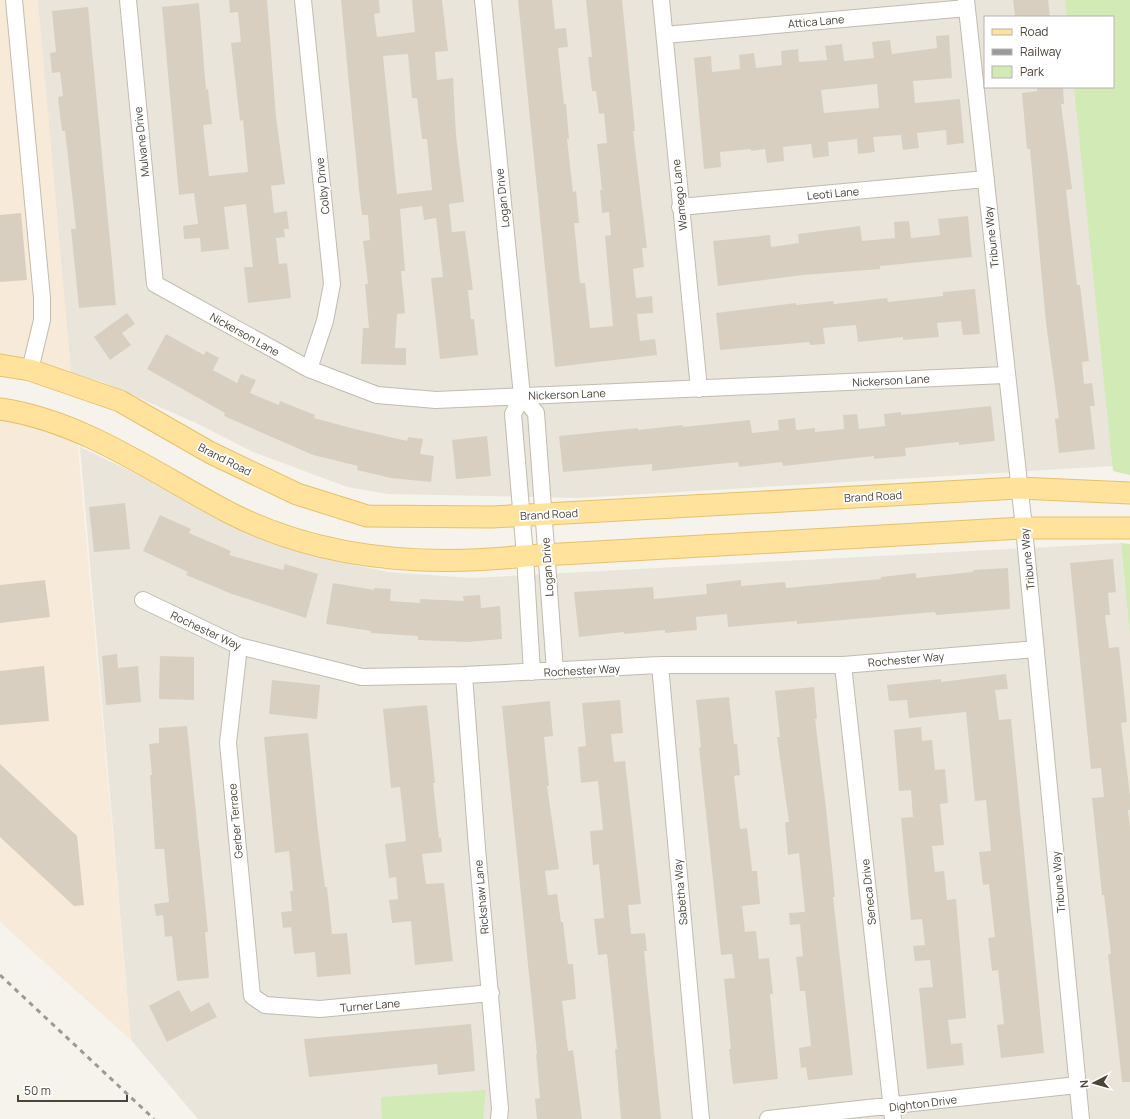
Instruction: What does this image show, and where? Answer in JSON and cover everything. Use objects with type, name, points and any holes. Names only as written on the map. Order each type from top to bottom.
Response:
[{"type":"main road","name":"Brand Road","points":[[0,364],[30,370],[120,401],[211,453],[297,494],[367,516],[522,516],[1019,488],[1130,492]]},
{"type":"main road","points":[[0,409],[44,417],[110,446],[229,512],[286,537],[346,553],[395,559],[487,560],[526,556],[1024,528],[1130,528]]},
{"type":"street","points":[[14,0],[42,298],[42,320],[30,370]]},
{"type":"street","name":"Mulvane Drive","points":[[128,0],[155,284]]},
{"type":"street","name":"Colby Drive","points":[[303,0],[332,284],[325,321],[309,369]]},
{"type":"street","name":"Logan Drive","points":[[483,0],[522,396],[513,414],[526,556],[532,672]]},
{"type":"street","name":"Wamego Lane","points":[[661,0],[680,207],[699,389]]},
{"type":"street","name":"Attica Lane","points":[[664,35],[966,4]]},
{"type":"street","name":"Tribune Way","points":[[966,4],[1024,528],[1081,1119]]},
{"type":"street","name":"Leoti Lane","points":[[680,207],[986,179]]},
{"type":"street","name":"Nickerson Lane","points":[[155,284],[309,369],[376,395],[436,400],[1006,375]]},
{"type":"street","name":"Logan Drive","points":[[522,396],[536,413],[555,671]]},
{"type":"street","name":"Rochester Way","points":[[143,600],[239,646],[362,677],[464,676],[660,665],[843,665],[1036,649]]},
{"type":"street","name":"Gerber Terrace","points":[[239,646],[228,743],[252,996]]},
{"type":"street","name":"Sabetha Way","points":[[660,665],[701,1119]]},
{"type":"street","name":"Seneca Drive","points":[[843,665],[892,1113]]},
{"type":"street","name":"Rickshaw Lane","points":[[464,676],[477,848],[500,1108],[499,1119]]},
{"type":"street","name":"Turner Lane","points":[[252,996],[265,1005],[320,1009],[490,994]]},
{"type":"street","name":"Dighton Drive","points":[[768,1119],[892,1113],[1077,1085]]},
{"type":"shaded area","points":[[0,0],[38,0],[71,373],[0,356]]},
{"type":"shaded area","points":[[37,0],[1066,0],[1068,16],[984,16],[984,88],[1075,88],[1113,466],[579,498],[388,494],[347,487],[251,451],[196,423],[103,382],[71,373]]},
{"type":"shaded area","points":[[0,416],[77,437],[131,1040],[0,922]]},
{"type":"shaded area","points":[[80,447],[141,476],[224,523],[271,542],[324,558],[388,572],[471,578],[1121,543],[1130,638],[1130,1119],[198,1119],[131,1040]]},
{"type":"green space","points":[[1065,0],[1130,0],[1130,475],[1113,471],[1074,88],[1114,88],[1114,16],[1067,16]]},
{"type":"green space","points":[[1121,543],[1130,544],[1130,638]]},
{"type":"green space","points":[[486,1090],[483,1119],[382,1119],[381,1097]]},
{"type":"building","points":[[229,0],[267,0],[276,117],[285,184],[271,186],[274,213],[287,211],[289,229],[284,229],[285,237],[276,238],[279,264],[287,263],[291,298],[248,303],[244,267],[253,267],[246,204],[224,207],[229,249],[201,252],[200,238],[184,239],[183,226],[198,224],[194,193],[179,195],[162,7],[199,3],[206,90],[208,89],[212,124],[203,125],[209,176],[248,172],[243,120],[240,121],[231,43],[241,42],[238,12],[230,13]]},
{"type":"building","points":[[341,0],[379,0],[380,13],[374,14],[377,37],[415,32],[412,0],[442,0],[448,51],[435,52],[437,80],[453,78],[456,136],[464,202],[449,204],[452,232],[465,231],[473,290],[468,290],[471,319],[474,319],[478,355],[440,359],[431,278],[443,277],[436,218],[424,220],[422,206],[400,209],[405,271],[401,271],[405,313],[397,314],[395,348],[406,348],[406,365],[361,364],[363,328],[369,328],[365,284],[368,284],[363,241],[370,240],[368,215],[362,215]],"holes":[[[408,54],[412,98],[417,98],[422,139],[427,139],[432,190],[397,194],[383,56]]]},
{"type":"building","points":[[518,0],[552,0],[555,29],[566,28],[568,47],[558,48],[564,104],[566,104],[569,139],[567,139],[573,192],[576,191],[579,223],[574,223],[580,283],[585,283],[590,328],[613,326],[605,236],[611,235],[609,212],[602,213],[600,190],[602,190],[597,144],[607,143],[604,113],[599,114],[596,91],[592,91],[588,57],[592,57],[586,0],[622,0],[635,131],[633,131],[647,248],[642,248],[644,267],[633,269],[636,298],[652,296],[653,313],[637,314],[640,341],[655,339],[657,355],[555,367]]},
{"type":"building","points":[[1013,0],[1048,0],[1050,16],[1015,16]]},
{"type":"building","points":[[88,7],[116,305],[79,308],[71,229],[76,229],[65,131],[62,131],[58,97],[63,96],[60,72],[52,73],[50,53],[56,52],[52,11]]},
{"type":"building","points":[[949,35],[952,78],[913,81],[915,103],[960,99],[964,143],[947,145],[946,130],[917,133],[919,148],[903,150],[901,135],[873,137],[875,152],[858,154],[857,139],[828,142],[829,156],[813,158],[811,144],[783,147],[784,161],[767,163],[765,149],[720,152],[721,167],[704,169],[694,58],[711,56],[712,72],[740,69],[739,55],[754,53],[756,68],[782,65],[781,51],[798,49],[799,62],[827,60],[825,46],[842,44],[844,61],[874,58],[872,42],[890,40],[892,54],[937,48],[936,36]],"holes":[[[877,84],[879,108],[824,113],[821,90]]]},
{"type":"building","points":[[1037,88],[1063,88],[1064,104],[1061,104],[1072,189],[1066,190],[1077,285],[1080,285],[1089,361],[1082,362],[1084,384],[1092,383],[1095,406],[1090,406],[1095,449],[1059,453],[1055,419],[1059,418],[1046,323],[1030,149],[1027,149],[1022,93],[1037,91]]},
{"type":"building","points":[[21,213],[27,280],[0,282],[0,215]]},
{"type":"building","points":[[968,216],[972,257],[880,266],[880,269],[803,275],[718,286],[713,241],[770,235],[771,247],[799,243],[798,234],[860,226],[862,241],[895,238],[894,222],[909,221],[911,238],[940,235],[938,219]]},
{"type":"building","points":[[975,289],[980,334],[963,335],[961,321],[937,323],[939,337],[903,340],[903,337],[858,342],[856,325],[823,328],[825,344],[810,345],[809,342],[720,350],[716,313],[796,303],[796,305],[833,301],[834,304],[887,298],[888,302],[943,296],[943,292]]},
{"type":"building","points":[[127,313],[135,324],[122,333],[131,345],[110,360],[94,337]]},
{"type":"building","points":[[166,334],[204,355],[206,351],[219,358],[213,370],[237,383],[241,374],[256,380],[250,393],[279,405],[280,401],[315,415],[314,418],[355,429],[407,441],[408,437],[423,439],[420,454],[434,456],[431,482],[391,478],[357,470],[358,466],[313,455],[224,416],[225,413],[147,369]]},
{"type":"building","points":[[991,406],[995,441],[959,445],[959,442],[905,448],[906,456],[874,459],[874,456],[783,466],[782,462],[739,467],[738,462],[652,471],[652,464],[563,472],[559,436],[638,428],[638,430],[683,425],[683,427],[750,420],[752,433],[779,430],[778,420],[795,418],[796,430],[815,428],[815,432],[844,429],[843,415],[857,414],[859,429],[885,426],[884,414],[901,412],[901,415]]},
{"type":"building","points":[[487,436],[491,476],[456,479],[452,440]]},
{"type":"building","points":[[125,503],[130,549],[94,552],[89,507]]},
{"type":"building","points":[[160,515],[191,529],[189,533],[231,551],[229,555],[283,570],[285,564],[318,574],[306,618],[232,594],[186,575],[188,572],[143,551]]},
{"type":"building","points":[[1113,559],[1116,592],[1108,593],[1110,615],[1105,615],[1109,648],[1119,647],[1127,722],[1121,723],[1130,795],[1130,810],[1128,810],[1130,827],[1130,1082],[1122,1082],[1108,954],[1111,954],[1104,895],[1102,895],[1092,798],[1104,797],[1101,768],[1091,769],[1070,563]]},
{"type":"building","points":[[1008,568],[1010,609],[936,615],[935,612],[797,624],[797,621],[728,627],[727,614],[696,617],[697,630],[665,633],[665,630],[624,634],[624,632],[579,637],[574,592],[653,587],[654,599],[707,594],[706,584],[741,580],[741,586],[785,582],[786,588],[881,579],[881,577],[916,573],[916,578],[973,572],[973,570]]},
{"type":"building","points":[[45,580],[50,617],[0,623],[0,585]]},
{"type":"building","points":[[333,583],[374,590],[374,588],[391,589],[390,601],[420,603],[420,599],[464,601],[463,596],[480,595],[481,608],[500,606],[502,639],[467,642],[418,640],[418,636],[371,633],[371,631],[326,624]]},
{"type":"building","points":[[117,654],[118,668],[138,666],[141,702],[106,705],[102,656]]},
{"type":"building","points":[[160,656],[194,657],[194,700],[159,699]]},
{"type":"building","points":[[44,666],[49,721],[0,725],[0,671]]},
{"type":"building","points":[[1006,674],[1008,689],[995,690],[999,720],[1011,719],[1044,1053],[1001,1058],[997,1025],[1004,1024],[998,970],[992,971],[988,938],[995,937],[989,884],[983,885],[979,852],[991,851],[986,800],[975,801],[966,712],[909,718],[907,700],[889,701],[887,685],[941,679],[941,682]]},
{"type":"building","points":[[272,680],[320,685],[317,719],[269,714]]},
{"type":"building","points":[[814,687],[817,719],[815,719],[826,808],[835,897],[833,897],[853,1075],[808,1080],[806,1067],[801,1068],[799,1048],[811,1046],[805,991],[800,991],[796,957],[803,956],[800,924],[790,925],[789,913],[805,912],[799,853],[788,855],[785,822],[789,822],[777,737],[780,737],[775,691]]},
{"type":"building","points":[[729,697],[734,744],[737,744],[740,775],[734,776],[740,829],[747,828],[752,871],[757,871],[760,904],[742,906],[745,932],[756,931],[759,959],[769,958],[773,994],[770,994],[778,1079],[733,1084],[724,979],[735,978],[732,954],[721,955],[699,748],[701,747],[696,700]]},
{"type":"building","points":[[620,700],[623,733],[611,734],[614,762],[625,761],[641,904],[628,905],[631,934],[645,933],[647,951],[644,951],[661,1119],[621,1119],[615,1049],[617,1049],[607,954],[598,955],[594,919],[604,918],[599,864],[593,865],[590,831],[603,830],[598,781],[581,783],[578,747],[586,746],[582,703]]},
{"type":"building","points":[[550,701],[553,736],[544,737],[549,786],[547,786],[559,869],[545,871],[548,895],[557,894],[561,922],[563,922],[568,964],[573,964],[576,999],[562,1001],[568,1051],[573,1050],[582,1119],[537,1119],[535,1099],[540,1098],[537,1054],[502,706]]},
{"type":"building","points":[[427,705],[435,783],[433,783],[442,852],[422,854],[426,884],[444,883],[453,961],[415,965],[411,921],[392,923],[389,900],[398,899],[396,877],[389,878],[385,844],[406,841],[400,787],[391,788],[383,709]]},
{"type":"building","points":[[187,726],[208,932],[205,932],[209,978],[177,981],[172,936],[165,937],[163,915],[156,916],[154,904],[169,902],[164,849],[155,849],[150,775],[152,775],[149,744],[159,743],[159,728]]},
{"type":"building","points":[[921,727],[922,741],[932,740],[935,770],[945,769],[948,803],[940,804],[944,845],[932,846],[935,872],[944,871],[947,900],[956,899],[966,1018],[948,1020],[951,1044],[962,1043],[964,1065],[927,1069],[919,988],[933,987],[930,960],[915,961],[913,946],[925,945],[922,919],[911,920],[901,818],[913,817],[911,790],[899,791],[894,730]]},
{"type":"building","points":[[308,733],[318,831],[325,887],[327,887],[332,934],[347,933],[351,974],[317,977],[315,952],[294,954],[291,927],[283,928],[281,912],[292,911],[290,891],[293,891],[289,851],[275,853],[264,737]]},
{"type":"building","points":[[0,764],[77,836],[84,905],[74,906],[0,837]]},
{"type":"building","points":[[179,990],[191,1012],[209,1002],[217,1017],[167,1042],[149,1006]]},
{"type":"building","points":[[471,1024],[475,1071],[438,1075],[437,1064],[309,1077],[304,1039]]},
{"type":"railway","points":[[0,975],[154,1119]]}]
